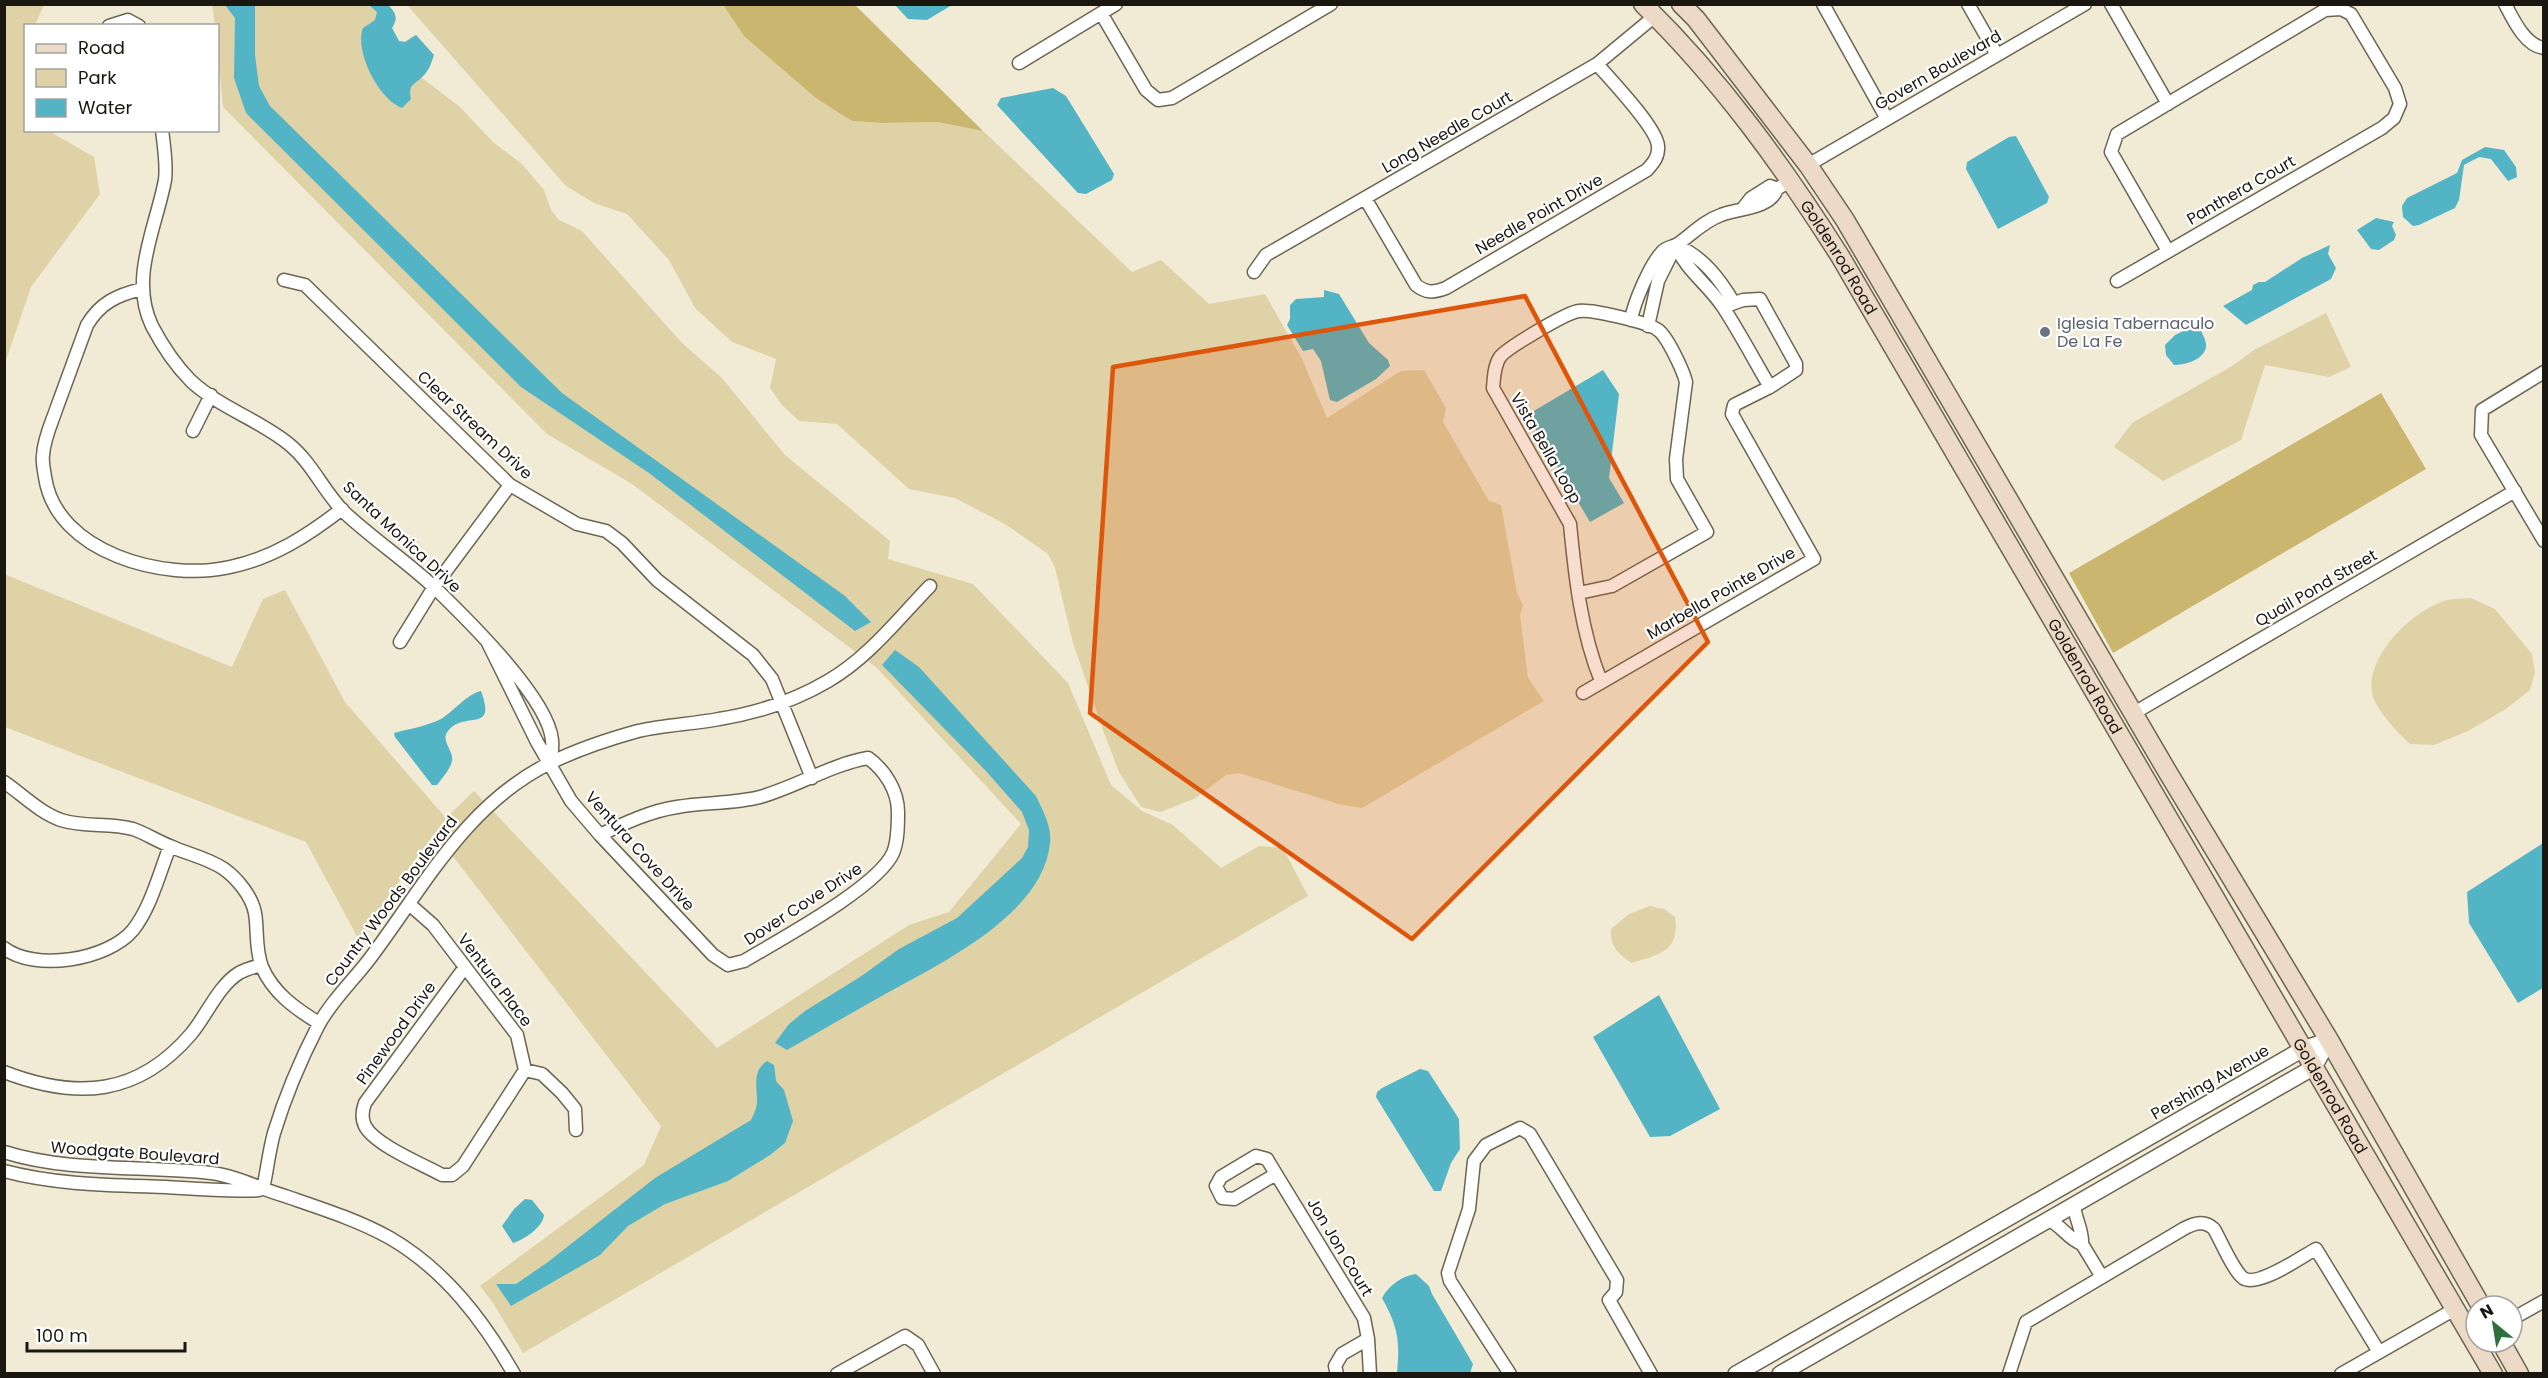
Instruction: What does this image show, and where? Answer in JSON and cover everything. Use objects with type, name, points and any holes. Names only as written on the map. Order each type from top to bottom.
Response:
[{"type":"main road","name":"Goldenrod Road","points":[[1681,4],[1696,19],[1808,165],[1832,202],[2236,887],[2329,1040],[2474,1294]]},
{"type":"main road","name":"Goldenrod Road","points":[[1649,10],[1703,69],[1768,148],[1784,184],[1840,256],[2493,1374]]},
{"type":"main road","points":[[1768,148],[1799,164],[1808,165]]},
{"type":"main road","points":[[1784,184],[1811,188],[1832,202]]},
{"type":"main road","points":[[1875,315],[1896,335],[1956,439],[1968,444],[1975,442]]},
{"type":"main road","points":[[1965,470],[1971,468],[1981,472],[2033,562],[2052,574]]},
{"type":"main road","points":[[2023,568],[2040,582],[2110,703],[2119,710],[2134,713]]},
{"type":"main road","points":[[2130,752],[2148,757],[2212,867],[2236,887]]},
{"type":"main road","points":[[2508,1354],[2519,1374]]},
{"type":"street","points":[[1019,63],[1116,4]]},
{"type":"street","points":[[1101,14],[1146,90],[1158,100],[1172,98],[1331,4]]},
{"type":"street","points":[[1823,4],[1887,119]]},
{"type":"street","points":[[1968,4],[1997,55]]},
{"type":"street","name":"Govern Boulevard","points":[[1808,165],[2085,4]]},
{"type":"street","points":[[2111,4],[2168,104],[2117,134],[2111,152],[2168,251]]},
{"type":"street","points":[[2505,4],[2520,32],[2538,47],[2544,48]]},
{"type":"street","name":"Panthera Court","points":[[2117,281],[2382,128],[2394,118],[2400,104],[2395,88],[2351,14],[2341,9],[2325,10],[2168,104]]},
{"type":"street","name":"Long Needle Court","points":[[1254,272],[1266,255],[1597,64],[1649,10]]},
{"type":"street","points":[[115,24],[128,20],[135,24]]},
{"type":"street","name":"Needle Point Drive","points":[[1365,198],[1416,285],[1424,291],[1434,292],[1446,288],[1647,170],[1657,159],[1658,144],[1648,125],[1597,64]]},
{"type":"street","name":"Santa Monica Drive","points":[[162,132],[165,177],[146,254],[142,289],[151,324],[172,358],[192,381],[211,395],[268,428],[292,447],[342,510],[434,587],[519,676],[541,711],[552,739],[551,763]]},
{"type":"street","points":[[1631,320],[1633,310],[1654,262],[1662,252],[1676,245],[1706,223],[1744,207],[1756,207],[1775,195],[1784,184]]},
{"type":"street","points":[[1676,245],[1692,252],[1729,305],[1770,387]]},
{"type":"street","points":[[1648,326],[1658,281],[1676,245]]},
{"type":"street","name":"Clear Stream Drive","points":[[284,280],[305,285],[510,485],[577,524],[606,531],[622,543],[657,580],[753,655],[772,679],[812,778]]},
{"type":"street","points":[[142,289],[119,295],[106,302],[94,314],[83,336],[42,456],[47,489],[59,515],[79,536],[102,550],[159,568],[190,571],[228,568],[263,558],[294,543],[342,510]]},
{"type":"street","name":"Marbella Pointe Drive","points":[[1583,693],[1814,559],[1732,414],[1734,405],[1770,387],[1796,370],[1796,364],[1760,299],[1743,300],[1729,305]]},
{"type":"street","name":"Vista Bella Loop","points":[[1580,593],[1612,586],[1707,532],[1677,480],[1676,459],[1686,382],[1683,371],[1659,330],[1631,320],[1580,310],[1565,315],[1501,356],[1496,367],[1493,388],[1570,524],[1580,593],[1588,648],[1601,681]]},
{"type":"street","points":[[2544,372],[2482,410],[2481,435],[2544,541]]},
{"type":"street","points":[[193,431],[211,395]]},
{"type":"street","points":[[400,642],[434,587],[510,485]]},
{"type":"street","name":"Quail Pond Street","points":[[2134,713],[2515,491]]},
{"type":"street","name":"Country Woods Boulevard","points":[[263,1189],[274,1133],[319,1023],[462,831],[502,794],[551,763],[595,745],[640,731],[720,719],[781,704],[829,681],[870,649],[930,586]]},
{"type":"street","name":"Dover Cove Drive","points":[[713,955],[728,965],[744,961],[863,887],[881,872],[893,853],[898,827],[898,803],[886,775],[868,759],[854,760],[812,778]]},
{"type":"street","name":"Ventura Cove Drive","points":[[551,763],[571,801],[713,955]]},
{"type":"street","points":[[600,834],[635,819],[676,807],[749,800],[784,790],[812,778]]},
{"type":"street","points":[[4,782],[36,807],[58,819],[80,826],[132,829],[224,869],[246,892],[255,912],[255,939],[261,965],[279,994],[300,1012],[319,1023]]},
{"type":"street","points":[[4,948],[34,959],[56,962],[84,957],[111,945],[131,932],[144,913],[170,846]]},
{"type":"street","name":"Ventura Place","points":[[409,904],[433,925],[517,1035],[525,1070]]},
{"type":"street","points":[[4,1072],[34,1084],[97,1090],[142,1075],[173,1052],[191,1034],[226,985],[240,973],[261,965]]},
{"type":"street","name":"Pinewood Drive","points":[[465,967],[365,1103],[362,1113],[364,1125],[372,1137],[442,1175],[452,1175],[463,1166],[525,1070]]},
{"type":"street","points":[[1779,1374],[2314,1067],[2329,1040]]},
{"type":"street","name":"Pershing Avenue","points":[[1736,1374],[2303,1049],[2329,1040]]},
{"type":"street","points":[[525,1070],[542,1074],[576,1109],[576,1130]]},
{"type":"street","points":[[1510,1374],[1450,1281],[1448,1273],[1469,1209],[1474,1161],[1486,1145],[1520,1128],[1530,1134],[1617,1280],[1616,1292],[1609,1300],[1651,1374]]},
{"type":"street","name":"Woodgate Boulevard","points":[[4,1152],[47,1164],[88,1168],[151,1169],[228,1176],[349,1220],[390,1238],[426,1264],[464,1300],[491,1334],[514,1374]]},
{"type":"street","name":"Jon Jon Court","points":[[1276,1174],[1234,1199],[1222,1198],[1216,1186],[1221,1177],[1256,1156],[1267,1159],[1364,1318],[1370,1374]]},
{"type":"street","points":[[151,1169],[152,1187]]},
{"type":"street","name":"Woodgate Boulevard","points":[[4,1171],[76,1184],[226,1192],[263,1189]]},
{"type":"street","points":[[2074,1205],[2077,1224],[2083,1233],[2082,1244],[2102,1277]]},
{"type":"street","points":[[2049,1220],[2060,1225],[2072,1240],[2082,1244]]},
{"type":"street","points":[[2009,1374],[2026,1322],[2198,1223],[2214,1228],[2240,1274],[2248,1280],[2260,1280],[2316,1249],[2379,1352]]},
{"type":"street","points":[[2524,1312],[2544,1301]]},
{"type":"street","points":[[2341,1374],[2455,1309]]},
{"type":"street","points":[[837,1374],[905,1336],[918,1345],[934,1374]]},
{"type":"street","points":[[1337,1374],[1335,1366],[1342,1354],[1368,1339]]},
{"type":"highlighted area","points":[[1525,296],[1708,642],[1412,939],[1090,713],[1113,367]]},
{"type":"green space","points":[[5,4],[44,5],[35,24],[24,24],[24,132],[51,132],[94,157],[100,194],[31,287],[5,363]]},
{"type":"green space","points":[[212,5],[388,5],[396,16],[392,28],[399,41],[405,42],[416,35],[434,55],[430,67],[422,78],[460,107],[494,143],[522,164],[544,190],[551,210],[559,220],[582,231],[682,343],[722,378],[785,455],[890,541],[888,559],[973,584],[1068,683],[1111,785],[1142,811],[1173,825],[1221,868],[1259,846],[1283,848],[1308,896],[523,1353],[480,1286],[644,1165],[661,1126],[435,833],[359,940],[306,842],[5,727],[4,574],[232,667],[263,599],[285,590],[345,702],[446,818],[474,791],[717,1048],[909,925],[949,912],[1021,824],[877,668],[632,484],[547,434],[223,107],[219,65],[219,24],[215,24]]},
{"type":"green space","points":[[407,5],[723,5],[744,36],[852,121],[937,122],[983,131],[1132,272],[1161,260],[1209,304],[1265,294],[1302,359],[1327,418],[1401,371],[1424,370],[1446,408],[1443,422],[1489,501],[1501,505],[1517,593],[1523,605],[1520,615],[1528,678],[1544,701],[1362,808],[1342,805],[1239,773],[1226,775],[1194,799],[1160,812],[1141,807],[1119,772],[1104,733],[1073,643],[1055,568],[1048,554],[1005,524],[955,498],[909,489],[837,424],[799,421],[782,405],[770,388],[776,359],[732,342],[695,308],[669,260],[627,214],[594,203],[566,186]]},
{"type":"green space","points":[[2326,313],[2351,367],[2329,377],[2265,365],[2241,440],[2163,481],[2114,447],[2132,423],[2232,366],[2254,350]]},
{"type":"green space","points":[[2471,598],[2495,609],[2532,654],[2535,673],[2530,690],[2506,709],[2468,731],[2434,745],[2410,744],[2399,734],[2374,699],[2372,679],[2376,665],[2393,637],[2418,615],[2444,601]]},
{"type":"green space","points":[[1650,906],[1664,909],[1675,917],[1674,938],[1666,950],[1632,963],[1613,945],[1611,929],[1629,914]]},
{"type":"shaded area","points":[[723,5],[855,5],[983,131],[937,122],[852,121],[816,98],[744,36]]},
{"type":"shaded area","points":[[2381,393],[2426,469],[2113,653],[2069,573]]},
{"type":"water","points":[[225,5],[255,5],[255,55],[259,86],[270,106],[562,393],[845,596],[871,622],[855,631],[649,473],[521,387],[246,113],[234,78],[235,18]]},
{"type":"water","points":[[369,5],[388,5],[395,16],[392,28],[399,41],[405,42],[416,35],[434,55],[430,67],[411,88],[411,99],[402,108],[393,103],[377,85],[365,61],[361,38],[363,28],[375,20],[377,12]]},
{"type":"water","points":[[895,5],[952,5],[927,20],[908,19]]},
{"type":"water","points":[[1053,88],[1066,96],[1114,174],[1112,180],[1086,194],[1078,193],[997,105],[1001,98]]},
{"type":"water","points":[[2016,136],[2049,197],[2047,203],[1998,229],[1966,169],[1967,162],[2009,137]]},
{"type":"water","points":[[2485,147],[2504,150],[2516,167],[2517,177],[2508,181],[2491,159],[2479,157],[2464,165],[2459,200],[2455,208],[2419,225],[2413,226],[2403,217],[2402,206],[2407,198],[2457,173],[2462,160]]},
{"type":"water","points":[[2376,218],[2394,222],[2392,226],[2396,235],[2394,240],[2379,250],[2371,249],[2357,230]]},
{"type":"water","points":[[2330,245],[2328,254],[2336,268],[2331,279],[2246,325],[2223,306],[2252,290],[2253,285],[2265,282],[2302,258]]},
{"type":"water","points":[[1324,290],[1339,294],[1369,343],[1388,360],[1390,366],[1376,379],[1337,402],[1330,400],[1321,361],[1313,349],[1303,351],[1287,325],[1290,319],[1290,305],[1296,299],[1324,297]]},
{"type":"water","points":[[2202,322],[2200,328],[2206,342],[2204,352],[2193,361],[2174,365],[2166,355],[2165,345],[2175,335]]},
{"type":"water","points":[[1603,370],[1619,394],[1609,478],[1624,503],[1590,522],[1527,415]]},
{"type":"water","points":[[895,650],[919,667],[1036,796],[1050,831],[1050,843],[1043,870],[1027,895],[1005,918],[979,939],[787,1050],[775,1043],[789,1024],[899,949],[957,918],[1022,858],[1028,847],[1029,830],[1022,812],[986,771],[882,665]]},
{"type":"water","points":[[481,691],[485,712],[482,717],[455,725],[448,731],[446,742],[452,761],[448,771],[437,785],[432,785],[394,733],[441,719]]},
{"type":"water","points":[[2543,843],[2543,988],[2518,1003],[2469,923],[2467,892]]},
{"type":"water","points":[[1659,995],[1720,1109],[1670,1136],[1650,1137],[1593,1037]]},
{"type":"water","points":[[767,1061],[774,1065],[776,1081],[784,1090],[793,1121],[785,1143],[728,1181],[665,1204],[628,1226],[600,1255],[511,1306],[496,1284],[516,1284],[548,1262],[655,1178],[751,1120],[757,1104],[757,1074]]},
{"type":"water","points":[[1420,1069],[1428,1071],[1459,1119],[1460,1149],[1451,1163],[1441,1191],[1434,1191],[1376,1097],[1377,1092],[1382,1088]]},
{"type":"water","points":[[525,1199],[532,1200],[544,1215],[543,1220],[532,1232],[513,1243],[502,1226],[514,1209]]},
{"type":"water","points":[[1416,1274],[1429,1286],[1473,1364],[1470,1373],[1397,1373],[1397,1334],[1392,1317],[1382,1298],[1396,1282]]},
{"type":"place","name":"Iglesia Tabernaculo De La Fe","points":[[2045,332]]}]
